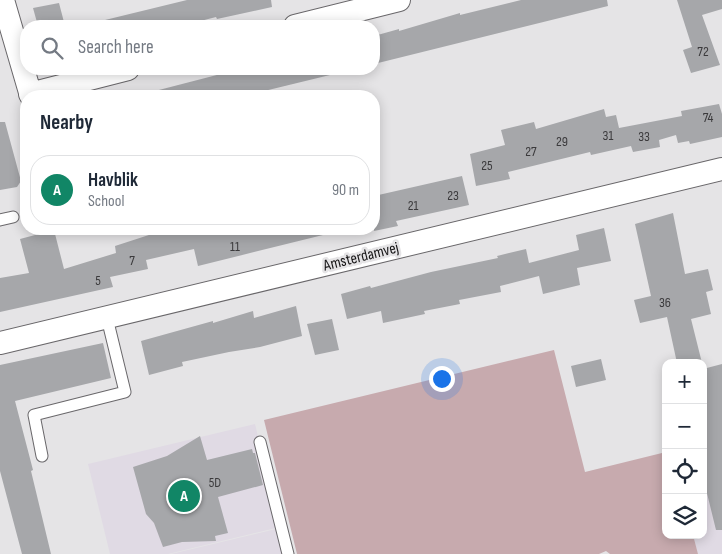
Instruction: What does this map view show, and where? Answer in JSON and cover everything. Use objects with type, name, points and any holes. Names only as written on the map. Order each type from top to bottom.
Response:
[{"type":"street","points":[[3,0],[20,58]]},
{"type":"street","points":[[319,20],[398,0]]},
{"type":"street","points":[[25,75],[30,90]]},
{"type":"street","points":[[50,90],[106,75]]},
{"type":"street","name":"Amsterdamvej","points":[[0,343],[722,169]]},
{"type":"lane","points":[[0,220],[13,217]]},
{"type":"lane","points":[[42,456],[34,415],[125,392],[107,318]]},
{"type":"lane","points":[[260,442],[288,554]]},
{"type":"shaded area","points":[[554,350],[585,472],[662,453],[662,539],[694,539],[698,554],[610,554],[606,551],[599,554],[297,554],[264,420]]},
{"type":"shaded area","points":[[255,424],[280,527],[168,554],[110,554],[88,464]]},
{"type":"shaded area","points":[[722,440],[722,554],[698,554],[694,539],[707,539],[707,443]]},
{"type":"shaded area","points":[[280,528],[287,554],[171,554]]},
{"type":"building","points":[[187,0],[271,0],[272,7],[204,20],[105,20]]},
{"type":"building","points":[[521,0],[607,0],[608,6],[380,63],[380,34],[399,29],[399,31],[460,13],[460,15]]},
{"type":"building","points":[[677,0],[722,0],[722,9],[702,15],[720,65],[691,73],[683,50],[692,47]]},
{"type":"building","points":[[59,3],[63,20],[36,20],[33,8]]},
{"type":"building","points":[[217,75],[330,75],[269,90],[159,90]]},
{"type":"building","points":[[719,104],[722,114],[722,137],[690,144],[689,141],[678,143],[676,135],[659,140],[660,147],[633,152],[631,146],[591,155],[590,152],[508,172],[510,179],[476,186],[470,154],[505,145],[501,130],[534,122],[536,129],[604,109],[606,117],[616,115],[619,128],[682,116],[681,111]]},
{"type":"building","points":[[0,122],[5,122],[20,182],[17,187],[0,190]]},
{"type":"building","points":[[462,176],[469,205],[396,221],[398,226],[380,230],[380,195]]},
{"type":"building","points":[[673,213],[685,274],[708,269],[713,290],[706,292],[711,314],[691,319],[701,359],[676,359],[667,317],[640,323],[634,300],[651,296],[635,224]]},
{"type":"building","points":[[604,228],[611,261],[577,268],[580,285],[543,294],[539,276],[500,286],[501,292],[459,300],[460,304],[424,311],[425,314],[383,323],[381,311],[347,319],[341,294],[498,258],[497,256],[526,249],[529,263],[579,250],[576,235]]},
{"type":"building","points":[[35,235],[55,235],[64,269],[116,253],[115,246],[149,235],[323,235],[198,266],[194,249],[146,260],[148,269],[110,277],[113,287],[0,312],[0,278],[29,273],[20,239]]},
{"type":"building","points":[[296,306],[302,336],[260,347],[182,362],[183,366],[149,375],[141,341],[253,311],[254,318]]},
{"type":"building","points":[[332,319],[339,350],[315,355],[307,324]]},
{"type":"building","points":[[103,343],[111,378],[15,401],[33,470],[31,471],[51,554],[22,554],[0,471],[0,365]]},
{"type":"building","points":[[601,359],[606,380],[576,387],[571,366]]},
{"type":"building","points":[[722,364],[722,530],[716,530],[707,493],[707,368]]},
{"type":"building","points":[[200,436],[207,460],[252,449],[253,453],[255,453],[263,485],[218,497],[228,533],[215,536],[216,541],[182,542],[163,547],[154,523],[146,514],[133,467],[167,456]]},
{"type":"place","name":"Havblik","points":[[184,496]]}]
